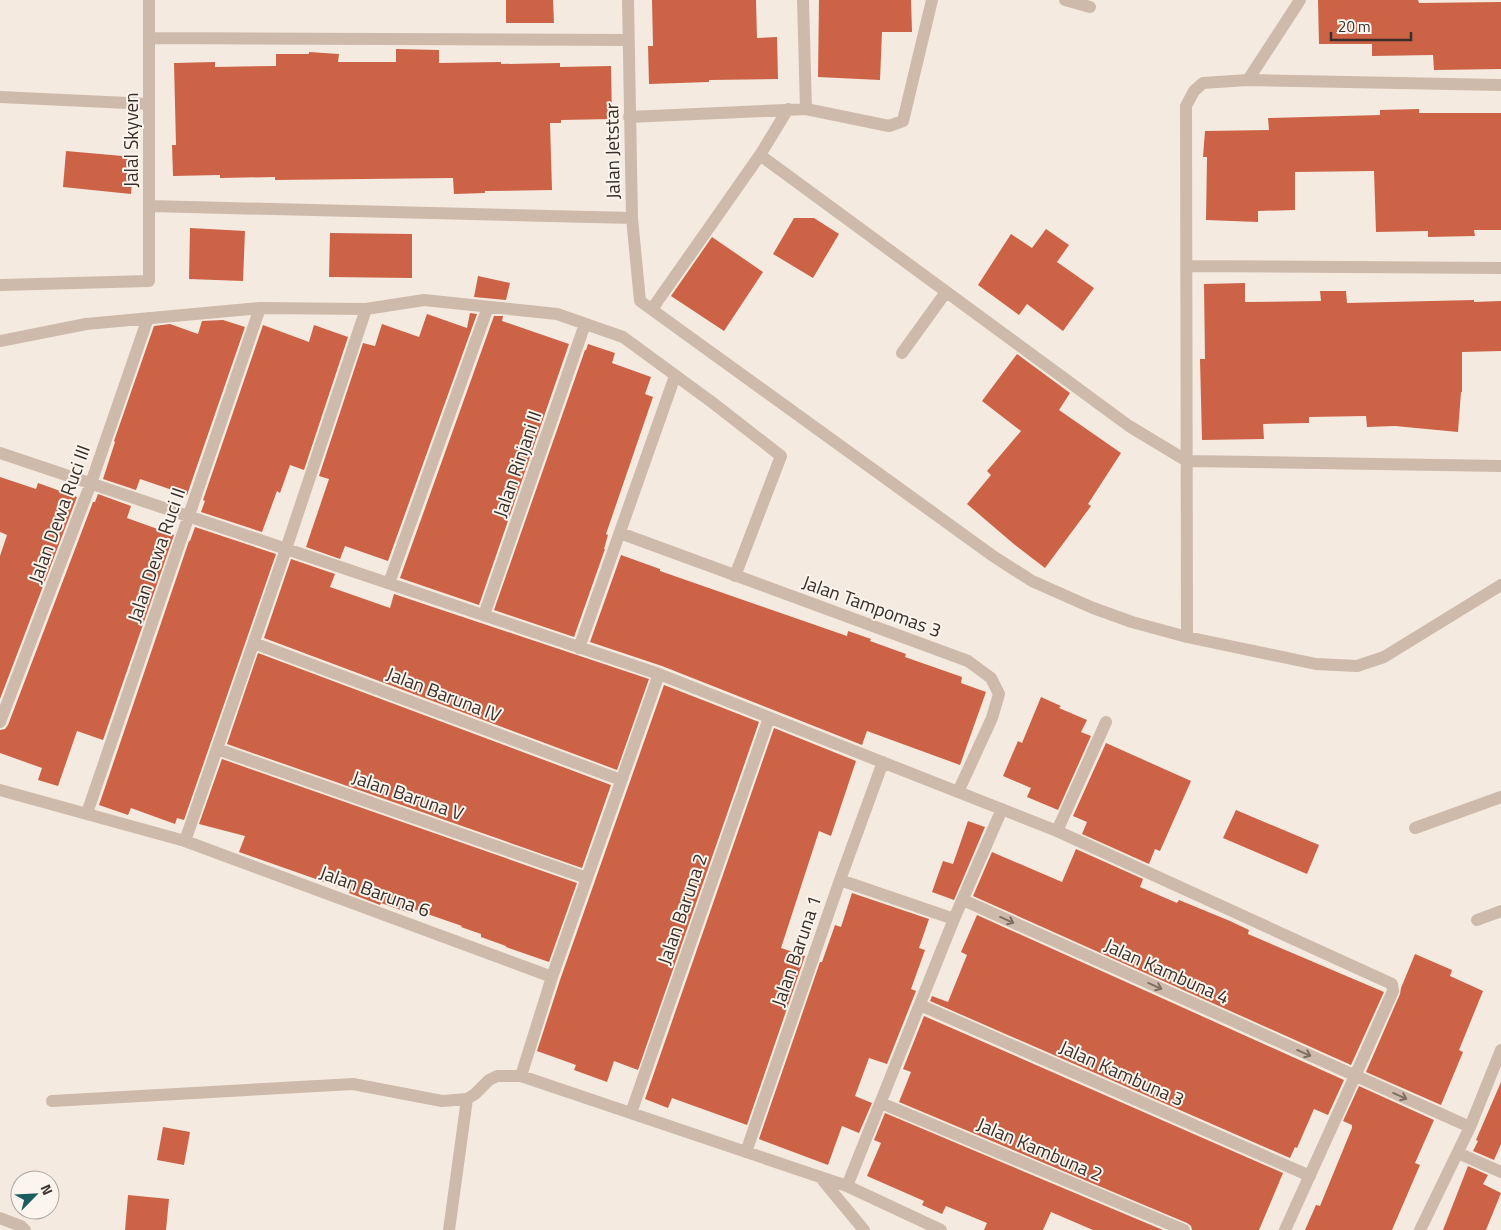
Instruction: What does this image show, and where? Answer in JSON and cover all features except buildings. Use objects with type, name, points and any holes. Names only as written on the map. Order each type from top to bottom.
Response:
[{"type":"street","name":"Jalal Skyven","points":[[0,285],[149,281],[150,0]]},
{"type":"street","name":"Jalan Jetstar","points":[[628,0],[632,218],[640,301],[652,309]]},
{"type":"street","points":[[804,0],[806,108]]},
{"type":"street","points":[[629,117],[806,108],[889,126],[903,121],[932,0]]},
{"type":"street","points":[[1066,0],[1090,7]]},
{"type":"street","points":[[1248,80],[1300,0]]},
{"type":"street","points":[[150,38],[628,40]]},
{"type":"street","points":[[1187,637],[1186,106],[1194,91],[1203,83],[1248,80],[1501,85]]},
{"type":"street","points":[[0,97],[149,104]]},
{"type":"street","points":[[788,109],[760,155],[652,309],[993,556],[1032,581],[1093,608],[1124,619],[1187,637],[1316,664],[1357,666],[1384,657],[1501,585]]},
{"type":"street","points":[[760,155],[1129,426],[1187,461],[1501,466]]},
{"type":"street","points":[[150,206],[632,218]]},
{"type":"street","points":[[1186,266],[1501,268]]},
{"type":"street","points":[[902,353],[946,292]]},
{"type":"street","points":[[0,341],[86,324],[148,318],[260,308],[366,309],[424,300],[557,314],[623,337],[781,456],[734,576]]},
{"type":"street","points":[[389,583],[488,307]]},
{"type":"street","name":"Jalan Dewa Ruci II","points":[[87,813],[260,308]]},
{"type":"street","points":[[185,841],[286,549],[366,309]]},
{"type":"street","name":"Jalan Dewa Ruci III","points":[[0,722],[91,483],[148,318]]},
{"type":"street","name":"Jalan Rinjani II","points":[[484,615],[585,324]]},
{"type":"street","points":[[580,648],[675,376]]},
{"type":"street","points":[[0,453],[658,674],[1057,831],[1392,984],[1392,991],[1285,1230]]},
{"type":"street","name":"Jalan Tampomas 3","points":[[620,533],[968,662],[991,678],[999,694],[992,718],[958,792]]},
{"type":"street","name":"Jalan Baruna IV","points":[[254,643],[621,780]]},
{"type":"street","points":[[522,1076],[552,976],[658,674]]},
{"type":"street","name":"Jalan Baruna 2","points":[[631,1113],[769,718]]},
{"type":"street","points":[[1057,831],[1106,722]]},
{"type":"street","name":"Jalan Baruna V","points":[[217,749],[587,878]]},
{"type":"street","name":"Jalan Baruna 1","points":[[746,1152],[883,762]]},
{"type":"street","name":"Jalan Baruna 6","points":[[0,790],[185,841],[552,976]]},
{"type":"street","points":[[1415,828],[1501,797]]},
{"type":"street","points":[[848,1186],[954,919],[1002,809]]},
{"type":"street","points":[[840,880],[954,919]]},
{"type":"street","name":"Jalan Kambuna 4","points":[[963,900],[1470,1127]]},
{"type":"street","points":[[1478,920],[1501,911]]},
{"type":"street","name":"Jalan Kambuna 3","points":[[920,1005],[1310,1176]]},
{"type":"street","points":[[1420,1230],[1470,1127],[1501,1050]]},
{"type":"street","points":[[52,1101],[353,1084],[442,1101],[467,1099],[493,1077],[522,1076],[848,1186],[940,1230]]},
{"type":"street","points":[[450,1230],[467,1099]]},
{"type":"street","name":"Jalan Kambuna 2","points":[[881,1103],[1184,1230]]},
{"type":"street","points":[[1458,1153],[1501,1172]]},
{"type":"street","points":[[820,1177],[864,1230]]},
{"type":"street","points":[[0,1218],[21,1226],[25,1230]]}]
